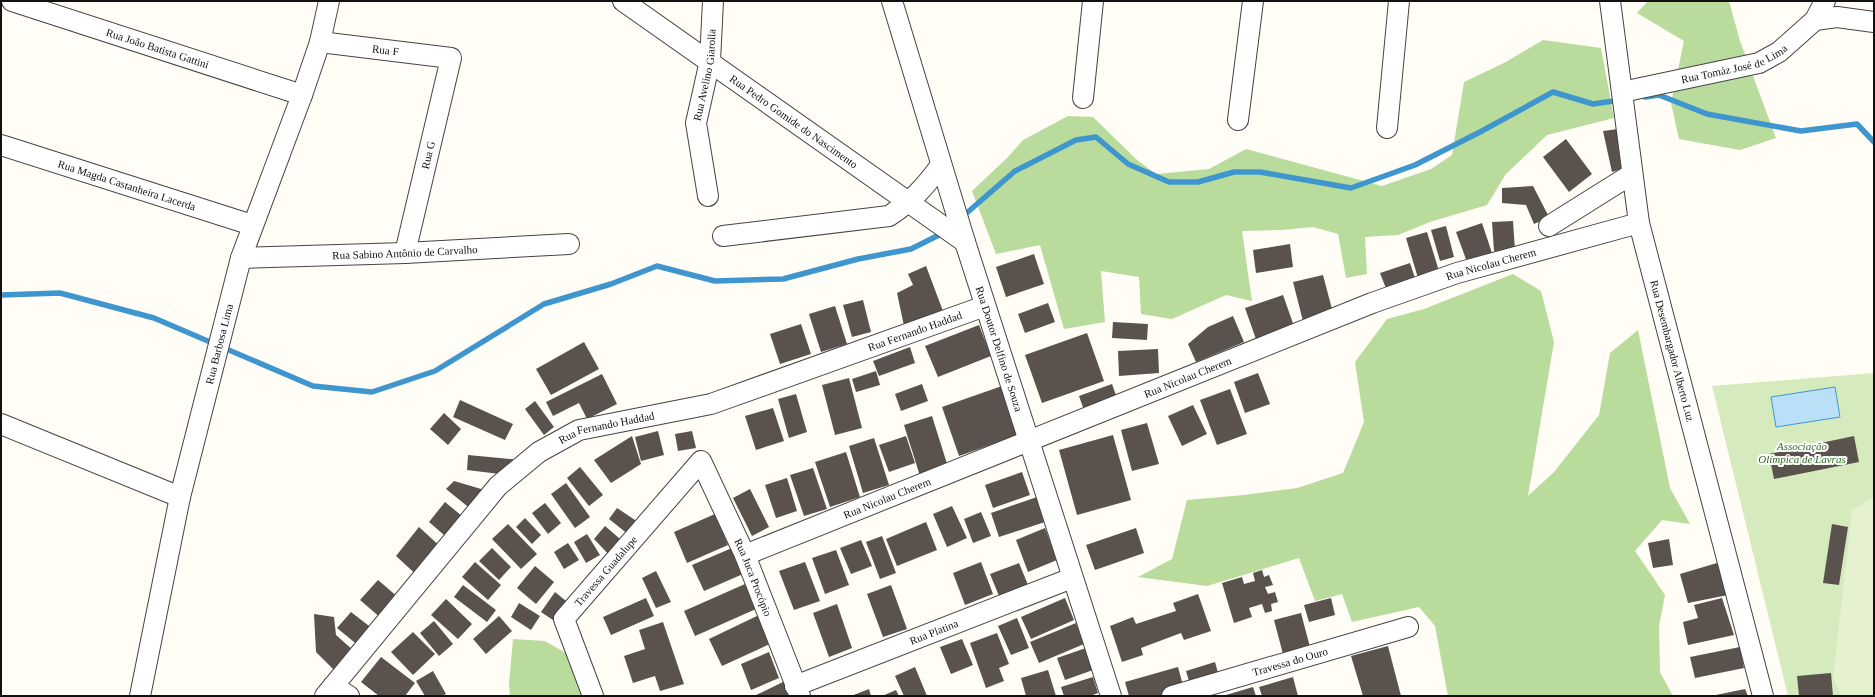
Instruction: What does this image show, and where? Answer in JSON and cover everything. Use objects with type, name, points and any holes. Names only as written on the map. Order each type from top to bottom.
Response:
[{"type":"street","name":"Rua João Batista Gattini","points":[[12,1],[302,95]]},
{"type":"street","name":"Rua Barbosa Lima","points":[[140,696],[180,497],[241,258],[252,225],[302,95],[320,42],[329,1]]},
{"type":"street","name":"Rua Pedro Gomide do Nascimento","points":[[623,1],[710,61],[908,204],[964,242]]},
{"type":"street","name":"Rua Avelino Giarolla","points":[[708,196],[696,123],[710,61],[713,1]]},
{"type":"street","name":"Rua Doutor Delfino de Souza","points":[[892,1],[964,242],[1111,696]]},
{"type":"street","points":[[1083,98],[1093,1]]},
{"type":"street","points":[[1238,120],[1253,1]]},
{"type":"street","points":[[1387,128],[1399,1]]},
{"type":"street","name":"Rua Desembargador Alberto Luz","points":[[1610,1],[1638,222],[1763,696]]},
{"type":"street","name":"Rua Tomáz José de Lima","points":[[1622,92],[1759,63],[1779,52],[1815,20],[1825,1]]},
{"type":"street","points":[[1815,20],[1837,17],[1874,22]]},
{"type":"street","name":"Rua F","points":[[320,42],[451,58]]},
{"type":"street","name":"Rua G","points":[[405,253],[451,58]]},
{"type":"street","name":"Rua Magda Castanheira Lacerda","points":[[1,145],[252,225]]},
{"type":"street","points":[[722,236],[889,216],[908,204],[941,165]]},
{"type":"street","points":[[1549,226],[1632,174]]},
{"type":"street","name":"Rua Nicolau Cherem","points":[[745,555],[1372,303],[1457,273],[1638,222]]},
{"type":"street","name":"Rua Sabino Antônio de Carvalho","points":[[241,258],[405,253],[569,244]]},
{"type":"street","name":"Rua Fernando Haddad","points":[[336,693],[498,486],[539,452],[579,430],[710,404],[985,306]]},
{"type":"street","points":[[1,424],[180,497]]},
{"type":"street","name":"Rua Juca Procópio","points":[[701,461],[745,555],[797,691]]},
{"type":"street","name":"Travessa Guadalupe","points":[[594,696],[564,619],[701,461]]},
{"type":"street","name":"Rua Platina","points":[[797,691],[1072,578]]},
{"type":"street","name":"Travessa do Ouro","points":[[1172,696],[1408,627]]},
{"type":"green space","points":[[1648,1],[1729,1],[1740,41],[1776,138],[1740,150],[1679,139],[1671,103],[1684,41],[1637,13]]},
{"type":"green space","points":[[1543,40],[1601,48],[1614,118],[1547,135],[1506,174],[1487,205],[1430,222],[1398,235],[1365,237],[1367,274],[1346,278],[1338,234],[1313,227],[1282,230],[1242,231],[1252,301],[1226,295],[1172,319],[1141,314],[1139,277],[1101,271],[1105,322],[1064,329],[1040,245],[996,254],[972,191],[1007,158],[1023,140],[1068,116],[1093,117],[1136,159],[1156,174],[1209,169],[1246,149],[1382,186],[1431,169],[1452,155],[1464,82],[1504,63]]},
{"type":"green space","points":[[1513,274],[1541,291],[1554,342],[1528,496],[1554,472],[1599,415],[1610,353],[1638,330],[1670,488],[1690,524],[1662,520],[1635,551],[1665,595],[1659,626],[1660,672],[1673,696],[1448,696],[1435,626],[1419,607],[1352,622],[1342,594],[1315,601],[1299,558],[1207,586],[1138,577],[1172,559],[1187,500],[1244,495],[1297,488],[1343,473],[1364,422],[1355,362],[1387,319],[1424,309]]},
{"type":"green space","name":"Associação Olímpica de Lavras","points":[[1874,373],[1874,696],[1788,696],[1712,386]]},
{"type":"green space","points":[[1874,497],[1874,696],[1842,696],[1833,678],[1852,510]]},
{"type":"green space","points":[[513,639],[545,641],[571,656],[584,696],[510,696],[509,684]]},
{"type":"water","points":[[1835,387],[1840,417],[1776,427],[1771,397]]},
{"type":"building","points":[[1618,129],[1622,169],[1612,172],[1603,131]]},
{"type":"building","points":[[1566,139],[1592,174],[1569,192],[1543,157]]},
{"type":"building","points":[[1533,186],[1549,217],[1534,224],[1526,205],[1502,203],[1502,188]]},
{"type":"building","points":[[1513,221],[1515,250],[1494,251],[1492,222]]},
{"type":"building","points":[[1482,223],[1492,253],[1467,262],[1456,232]]},
{"type":"building","points":[[1446,226],[1454,257],[1440,261],[1431,230]]},
{"type":"building","points":[[1427,232],[1439,271],[1418,278],[1406,238]]},
{"type":"building","points":[[1290,244],[1293,267],[1256,273],[1253,250]]},
{"type":"building","points":[[1034,254],[1044,284],[1006,297],[996,267]]},
{"type":"building","points":[[1410,263],[1416,281],[1387,291],[1380,273]]},
{"type":"building","points":[[926,266],[943,311],[904,326],[897,293],[913,285],[908,274]]},
{"type":"building","points":[[1323,275],[1333,313],[1303,321],[1293,282]]},
{"type":"building","points":[[1283,295],[1295,329],[1257,342],[1245,308]]},
{"type":"building","points":[[863,300],[871,332],[852,337],[843,305]]},
{"type":"building","points":[[1048,303],[1055,322],[1025,333],[1018,314]]},
{"type":"building","points":[[835,306],[847,344],[821,352],[809,314]]},
{"type":"building","points":[[1233,316],[1244,342],[1196,362],[1188,344],[1208,327]]},
{"type":"building","points":[[1113,322],[1148,324],[1147,340],[1112,338]]},
{"type":"building","points":[[801,324],[811,354],[780,364],[770,334]]},
{"type":"building","points":[[979,325],[991,356],[938,377],[925,346]]},
{"type":"building","points":[[1087,333],[1104,381],[1042,403],[1025,355]]},
{"type":"building","points":[[584,342],[599,369],[551,395],[536,369]]},
{"type":"building","points":[[910,347],[915,363],[879,376],[873,361]]},
{"type":"building","points":[[1158,349],[1159,373],[1119,376],[1118,351]]},
{"type":"building","points":[[876,371],[880,385],[856,392],[852,379]]},
{"type":"building","points":[[1258,373],[1270,404],[1245,413],[1234,382]]},
{"type":"building","points":[[602,374],[617,404],[587,419],[579,403],[553,416],[546,402]]},
{"type":"building","points":[[849,378],[862,428],[835,435],[822,385]]},
{"type":"building","points":[[922,384],[928,401],[901,411],[895,394]]},
{"type":"building","points":[[1112,384],[1118,401],[1085,413],[1079,396]]},
{"type":"building","points":[[1002,386],[1019,435],[959,456],[942,407]]},
{"type":"building","points":[[1230,389],[1247,434],[1217,445],[1200,400]]},
{"type":"building","points":[[796,394],[807,432],[789,438],[778,399]]},
{"type":"building","points":[[460,400],[513,424],[505,440],[453,417]]},
{"type":"building","points":[[535,401],[554,427],[544,435],[525,409]]},
{"type":"building","points":[[1193,405],[1207,434],[1182,446],[1168,416]]},
{"type":"building","points":[[773,408],[784,441],[756,450],[745,416]]},
{"type":"building","points":[[444,413],[461,429],[448,445],[430,429]]},
{"type":"building","points":[[932,416],[948,467],[920,476],[904,425]]},
{"type":"building","points":[[1147,423],[1159,464],[1132,471],[1121,430]]},
{"type":"building","points":[[658,431],[664,455],[641,461],[635,437]]},
{"type":"building","points":[[692,431],[696,448],[678,451],[675,434]]},
{"type":"building","points":[[1113,435],[1131,500],[1077,515],[1059,450]]},
{"type":"building","points":[[632,436],[641,464],[611,483],[594,460]]},
{"type":"building","points":[[906,436],[915,463],[889,472],[879,445]]},
{"type":"building","points":[[1854,436],[1859,462],[1774,479],[1769,454]]},
{"type":"building","points":[[874,438],[889,485],[863,493],[849,446]]},
{"type":"building","points":[[846,452],[860,497],[830,507],[815,462]]},
{"type":"building","points":[[468,455],[522,460],[508,475],[467,470]]},
{"type":"building","points":[[580,467],[603,495],[589,506],[567,478]]},
{"type":"building","points":[[813,468],[827,509],[804,516],[790,475]]},
{"type":"building","points":[[1022,472],[1030,495],[993,508],[985,485]]},
{"type":"building","points":[[787,478],[797,511],[776,518],[765,485]]},
{"type":"building","points":[[454,481],[488,491],[472,510],[446,489]]},
{"type":"building","points":[[566,483],[590,517],[575,528],[551,494]]},
{"type":"building","points":[[750,489],[769,527],[752,536],[733,498]]},
{"type":"building","points":[[1037,497],[1045,522],[999,537],[991,513]]},
{"type":"building","points":[[445,502],[468,521],[451,541],[429,522]]},
{"type":"building","points":[[545,503],[561,523],[548,534],[532,513]]},
{"type":"building","points":[[952,506],[967,538],[947,547],[933,514]]},
{"type":"building","points":[[617,508],[638,522],[629,535],[609,519]]},
{"type":"building","points":[[981,512],[991,536],[973,543],[964,519]]},
{"type":"building","points":[[715,514],[728,545],[687,563],[674,532]]},
{"type":"building","points":[[525,518],[541,535],[532,544],[516,527]]},
{"type":"building","points":[[926,522],[937,550],[897,566],[886,539]]},
{"type":"building","points":[[508,524],[537,554],[521,569],[492,539]]},
{"type":"building","points":[[1832,524],[1848,527],[1839,585],[1823,583]]},
{"type":"building","points":[[605,526],[626,544],[613,559],[594,539]]},
{"type":"building","points":[[419,527],[443,549],[420,578],[396,556]]},
{"type":"building","points":[[1045,528],[1057,560],[1028,572],[1016,540]]},
{"type":"building","points":[[1136,528],[1144,553],[1095,570],[1086,545]]},
{"type":"building","points":[[587,534],[600,555],[586,563],[574,542]]},
{"type":"building","points":[[882,536],[896,573],[880,579],[866,542]]},
{"type":"building","points":[[1669,539],[1673,565],[1653,568],[1648,543]]},
{"type":"building","points":[[861,540],[872,566],[851,574],[840,548]]},
{"type":"building","points":[[568,543],[579,560],[564,569],[554,552]]},
{"type":"building","points":[[492,548],[511,567],[499,580],[479,561]]},
{"type":"building","points":[[732,548],[743,574],[704,591],[692,565]]},
{"type":"building","points":[[836,550],[849,585],[825,594],[812,558]]},
{"type":"building","points":[[475,562],[501,585],[488,600],[462,577]]},
{"type":"building","points":[[805,562],[820,601],[794,610],[779,571]]},
{"type":"building","points":[[981,562],[993,594],[965,605],[953,573]]},
{"type":"building","points":[[1019,563],[1028,585],[999,596],[990,574]]},
{"type":"building","points":[[1717,563],[1728,595],[1688,603],[1680,574]]},
{"type":"building","points":[[535,566],[554,582],[536,604],[517,588]]},
{"type":"building","points":[[1262,570],[1264,577],[1269,575],[1273,585],[1265,587],[1268,594],[1275,592],[1278,602],[1271,604],[1272,611],[1265,613],[1262,604],[1249,608],[1252,617],[1234,623],[1222,583],[1242,577],[1244,584],[1255,581],[1253,573]]},
{"type":"building","points":[[656,571],[671,602],[656,608],[642,578]]},
{"type":"building","points":[[378,580],[399,598],[382,619],[360,600]]},
{"type":"building","points":[[745,584],[756,609],[695,636],[684,611]]},
{"type":"building","points":[[463,585],[496,610],[487,622],[454,597]]},
{"type":"building","points":[[891,585],[907,629],[883,637],[867,594]]},
{"type":"building","points":[[555,592],[571,605],[559,624],[541,612]]},
{"type":"building","points":[[1198,594],[1211,631],[1184,640],[1181,633],[1141,648],[1143,655],[1122,662],[1110,626],[1133,617],[1136,624],[1176,611],[1173,603]]},
{"type":"building","points":[[646,598],[654,616],[611,635],[603,617]]},
{"type":"building","points":[[1065,598],[1074,620],[1031,639],[1021,617]]},
{"type":"building","points":[[1331,598],[1335,615],[1309,622],[1304,605]]},
{"type":"building","points":[[1722,598],[1734,635],[1688,645],[1683,622],[1698,618],[1694,605]]},
{"type":"building","points":[[446,599],[472,624],[458,639],[431,615]]},
{"type":"building","points":[[519,603],[540,616],[531,630],[511,617]]},
{"type":"building","points":[[837,604],[852,648],[829,657],[813,613]]},
{"type":"building","points":[[351,612],[373,629],[359,646],[337,628]]},
{"type":"building","points":[[1301,613],[1310,647],[1283,654],[1274,620]]},
{"type":"building","points":[[314,614],[334,617],[336,635],[354,651],[337,673],[316,652]]},
{"type":"building","points":[[759,615],[772,643],[722,666],[709,639]]},
{"type":"building","points":[[499,616],[512,631],[486,654],[473,639]]},
{"type":"building","points":[[1017,618],[1029,648],[1011,655],[998,626]]},
{"type":"building","points":[[434,621],[453,644],[439,656],[420,633]]},
{"type":"building","points":[[663,622],[684,684],[660,691],[655,676],[633,683],[624,656],[645,649],[639,630]]},
{"type":"building","points":[[1076,623],[1084,644],[1039,663],[1030,642]]},
{"type":"building","points":[[413,632],[435,654],[413,675],[391,652]]},
{"type":"building","points":[[997,633],[1009,664],[999,668],[1004,681],[986,688],[970,643]]},
{"type":"building","points":[[962,639],[973,665],[951,674],[940,647]]},
{"type":"building","points":[[1388,646],[1401,696],[1363,696],[1351,656]]},
{"type":"building","points":[[1740,647],[1744,668],[1695,678],[1690,657]]},
{"type":"building","points":[[1086,648],[1093,670],[1065,680],[1057,658]]},
{"type":"building","points":[[769,652],[779,678],[751,690],[741,664]]},
{"type":"building","points":[[381,657],[415,683],[405,696],[379,696],[361,682]]},
{"type":"building","points":[[1215,662],[1220,680],[1191,688],[1186,671]]},
{"type":"building","points":[[915,667],[927,696],[904,696],[895,676]]},
{"type":"building","points":[[1178,667],[1184,689],[1160,696],[1129,696],[1125,682]]},
{"type":"building","points":[[1048,670],[1056,696],[1026,696],[1021,678]]},
{"type":"building","points":[[433,671],[446,694],[442,696],[425,696],[416,681]]},
{"type":"building","points":[[1831,673],[1833,696],[1799,696],[1797,676]]},
{"type":"building","points":[[1093,677],[1098,693],[1090,696],[1064,696],[1061,687]]},
{"type":"building","points":[[1293,677],[1298,696],[1262,696],[1259,687]]},
{"type":"building","points":[[785,681],[790,696],[754,696]]},
{"type":"building","points":[[1253,687],[1256,696],[1226,695]]},
{"type":"building","points":[[869,689],[871,696],[851,696]]},
{"type":"building","points":[[1745,689],[1748,696],[1716,696],[1716,695]]},
{"type":"building","points":[[896,690],[899,696],[882,696]]},
{"type":"waterway","points":[[962,217],[1015,171],[1076,140],[1096,137],[1128,164],[1169,182],[1198,182],[1234,172],[1260,172],[1351,188],[1415,165],[1480,132],[1553,92],[1593,104],[1620,100]]},
{"type":"waterway","points":[[1645,97],[1659,95],[1707,114],[1801,131],[1857,124],[1874,142]]},
{"type":"waterway","points":[[1,295],[60,293],[154,318],[313,386],[372,392],[435,371],[544,304],[611,284],[657,266],[715,281],[783,279],[858,259],[911,249],[945,232]]}]
